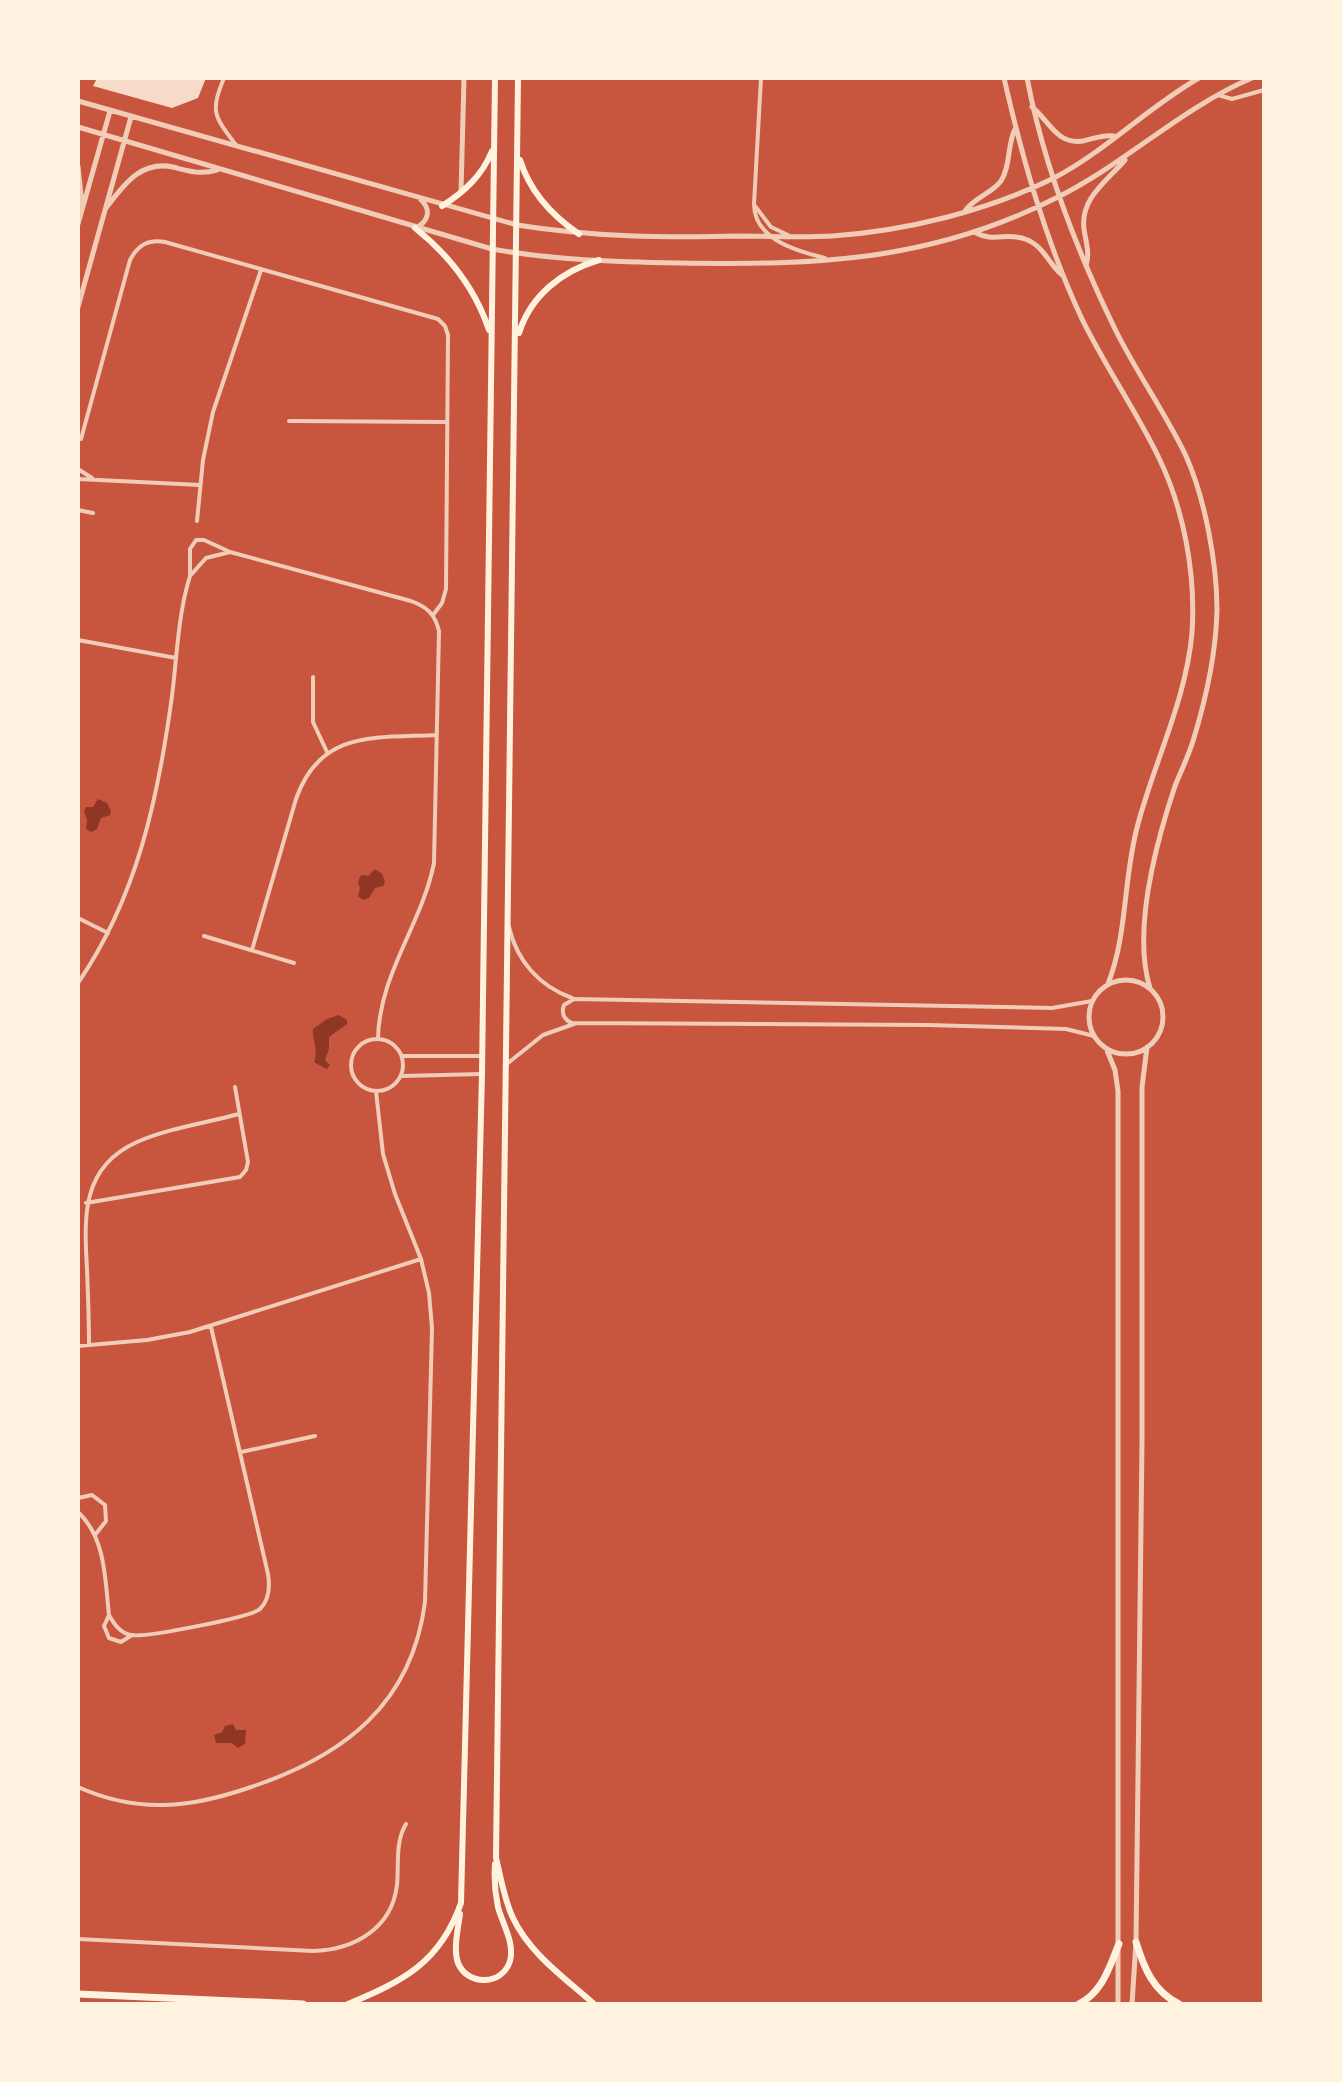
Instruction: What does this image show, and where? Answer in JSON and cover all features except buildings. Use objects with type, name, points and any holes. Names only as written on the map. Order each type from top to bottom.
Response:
[{"type":"main road","points":[[495,78],[483,1056],[461,1903],[456,1954],[468,1976],[485,1981],[494,1979],[507,1968],[512,1951],[496,1897],[496,1858],[518,78]]},
{"type":"main road","points":[[442,206],[477,177],[494,147]]},
{"type":"main road","points":[[518,151],[530,184],[540,199],[579,234]]},
{"type":"main road","points":[[415,228],[445,254],[462,275],[482,310],[491,335]]},
{"type":"main road","points":[[517,341],[528,313],[547,289],[571,271],[599,260]]},
{"type":"main road","points":[[496,1858],[509,1907],[527,1941],[594,2004]]},
{"type":"main road","points":[[348,2004],[397,1983],[419,1968],[445,1939],[461,1903]]},
{"type":"main road","points":[[1136,1942],[1150,1979],[1169,1999],[1179,2004]]},
{"type":"main road","points":[[1079,2004],[1090,1998],[1099,1987],[1119,1944]]},
{"type":"main road","points":[[78,1994],[303,2004]]},
{"type":"street","points":[[224,78],[215,112],[217,120],[237,147]]},
{"type":"street","points":[[461,193],[464,78]]},
{"type":"street","points":[[761,78],[754,204],[759,226],[770,236],[810,255],[839,261]]},
{"type":"street","points":[[1004,78],[1031,188],[1063,276],[1090,335],[1166,473],[1176,500],[1186,543],[1191,588],[1192,632],[1183,685],[1137,826],[1126,881],[1120,948],[1108,984],[1092,1001],[1089,1019],[1094,1036],[1106,1048],[1115,1070],[1118,1091],[1118,2004]]},
{"type":"street","points":[[1027,78],[1052,179],[1086,267],[1116,331],[1186,457],[1195,479],[1215,582],[1215,632],[1207,688],[1192,743],[1168,810],[1150,885],[1143,947],[1150,988]]},
{"type":"street","points":[[78,101],[517,225],[579,234],[647,238],[816,237],[878,230],[965,211],[1031,188],[1085,159],[1199,78]]},
{"type":"street","points":[[78,127],[492,249],[599,260],[763,264],[839,261],[893,253],[973,232],[1038,207],[1058,198],[1218,95],[1252,78]]},
{"type":"street","points":[[1218,95],[1232,99],[1264,90]]},
{"type":"street","points":[[1032,107],[1053,131],[1065,139],[1078,141],[1115,136]]},
{"type":"street","points":[[78,224],[110,111]]},
{"type":"street","points":[[78,307],[131,117]]},
{"type":"street","points":[[965,211],[1000,181],[1006,169],[1015,128]]},
{"type":"street","points":[[1086,267],[1089,250],[1084,224],[1087,206],[1093,194],[1130,153]]},
{"type":"street","points":[[78,166],[82,209]]},
{"type":"street","points":[[103,212],[126,181],[141,171],[160,166],[200,173],[219,170]]},
{"type":"street","points":[[415,228],[423,224],[427,216],[426,206],[420,199]]},
{"type":"street","points":[[754,204],[771,227],[788,235]]},
{"type":"street","points":[[973,232],[990,239],[1024,238],[1043,252],[1063,276]]},
{"type":"street","points":[[81,439],[130,260],[140,246],[156,241],[165,242],[434,317],[442,322],[448,335],[446,589],[442,603],[433,615]]},
{"type":"street","points":[[197,521],[213,412],[261,270]]},
{"type":"street","points":[[289,421],[447,422]]},
{"type":"street","points":[[78,469],[94,479]]},
{"type":"street","points":[[78,479],[200,485]]},
{"type":"street","points":[[78,510],[93,513]]},
{"type":"street","points":[[78,983],[108,933],[136,868],[151,821],[190,576],[190,549],[196,540],[204,540],[230,552],[411,601],[427,608],[439,631],[434,863],[426,892],[387,985],[378,1039]]},
{"type":"street","points":[[190,576],[206,558],[230,552]]},
{"type":"street","points":[[78,640],[176,658]]},
{"type":"street","points":[[313,677],[313,722],[327,752]]},
{"type":"street","points":[[252,950],[300,788],[308,772],[327,752],[355,740],[436,735]]},
{"type":"street","points":[[78,918],[108,933]]},
{"type":"street","points":[[509,926],[515,945],[531,971],[546,985],[574,999],[1052,1008],[1092,1001]]},
{"type":"street","points":[[204,936],[294,963]]},
{"type":"street","points":[[1106,1048],[1119,1053],[1134,1053],[1147,1047],[1161,1030],[1163,1018],[1157,997],[1150,988],[1132,980],[1108,984]]},
{"type":"street","points":[[574,999],[564,1005],[562,1012],[565,1019],[576,1023],[928,1025],[1066,1029],[1094,1036]]},
{"type":"street","points":[[506,1065],[543,1035],[576,1023]]},
{"type":"street","points":[[378,1039],[388,1041],[402,1056],[401,1076],[395,1085],[376,1091],[359,1084],[351,1068],[355,1051],[361,1044],[378,1039]]},
{"type":"street","points":[[1132,2004],[1136,1942],[1142,1472],[1142,1087],[1147,1047]]},
{"type":"street","points":[[402,1056],[483,1056]]},
{"type":"street","points":[[401,1076],[482,1074]]},
{"type":"street","points":[[86,1203],[240,1177],[248,1162],[235,1087]]},
{"type":"street","points":[[78,1787],[115,1800],[143,1805],[186,1805],[214,1800],[288,1775],[320,1758],[358,1731],[394,1692],[415,1649],[425,1602],[432,1328],[429,1293],[421,1259],[385,1164],[376,1091]]},
{"type":"street","points":[[90,1345],[86,1203],[101,1171],[125,1148],[145,1139],[239,1114]]},
{"type":"street","points":[[78,1346],[147,1340],[211,1327],[421,1259]]},
{"type":"street","points":[[109,1615],[104,1626],[109,1638],[121,1642],[132,1635],[249,1615],[265,1602],[269,1581],[211,1327]]},
{"type":"street","points":[[241,1452],[315,1436]]},
{"type":"street","points":[[78,1498],[92,1495],[105,1505],[106,1521],[95,1535]]},
{"type":"street","points":[[78,1512],[95,1535],[101,1552],[109,1615],[118,1628],[132,1635]]},
{"type":"street","points":[[78,1939],[313,1951],[350,1946],[371,1933],[393,1903],[399,1838],[406,1824]]},
{"type":"shaded area","points":[[98,799],[107,803],[111,811],[110,815],[101,818],[97,829],[91,832],[86,829],[84,811],[86,807],[93,807]]},
{"type":"shaded area","points":[[375,869],[382,874],[385,882],[363,900],[358,896],[358,882],[361,875],[368,876]]},
{"type":"shaded area","points":[[339,1015],[347,1020],[347,1024],[329,1037],[325,1060],[330,1065],[327,1069],[314,1062],[313,1029]]},
{"type":"shaded area","points":[[233,1724],[236,1730],[246,1730],[245,1744],[238,1748],[232,1743],[216,1743],[214,1735]]}]
